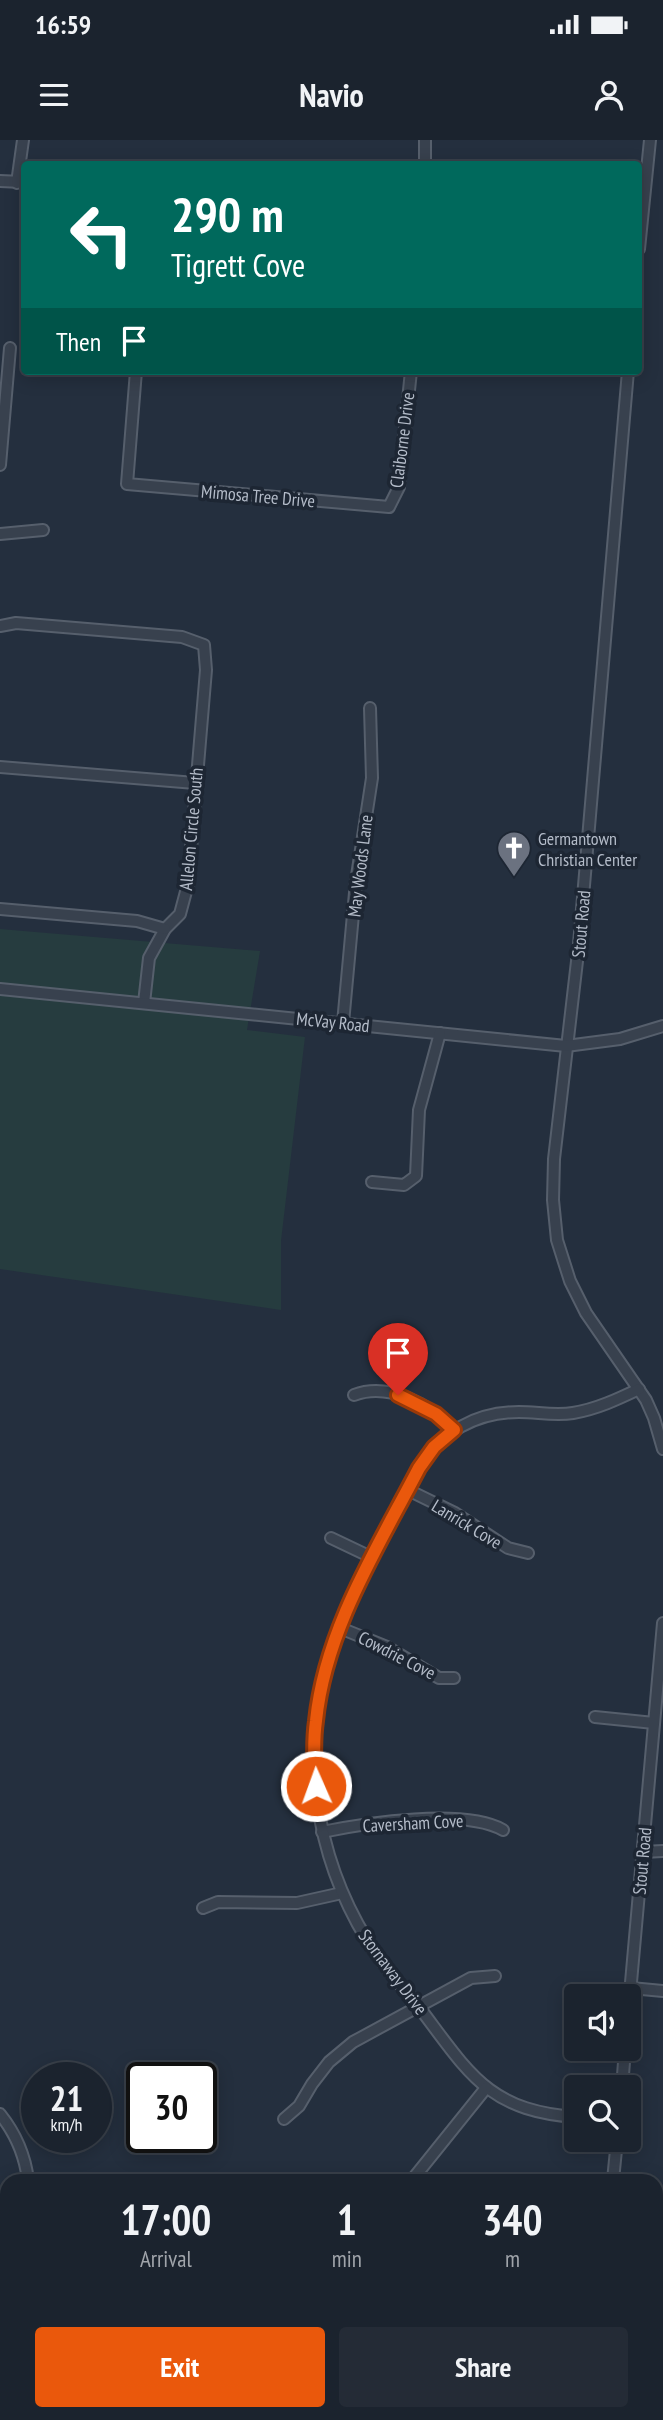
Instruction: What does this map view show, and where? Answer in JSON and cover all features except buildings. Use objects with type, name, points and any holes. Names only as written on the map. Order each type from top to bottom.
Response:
[{"type":"street","points":[[22,161],[23,140]]},
{"type":"street","points":[[425,140],[425,161]]},
{"type":"street","points":[[642,219],[650,140]]},
{"type":"street","points":[[0,181],[21,182]]},
{"type":"street","points":[[0,465],[10,348]]},
{"type":"street","name":"Mimosa Tree Drive","points":[[136,375],[127,484],[389,507]]},
{"type":"street","name":"Claiborne Drive","points":[[389,507],[399,487],[411,375]]},
{"type":"street","name":"Stout Road","points":[[628,375],[579,944],[553,1180],[557,1240],[563,1261],[579,1300],[639,1389],[654,1419],[663,1449]]},
{"type":"street","points":[[0,534],[43,530]]},
{"type":"street","name":"Allelon Circle South","points":[[0,626],[16,623],[182,637],[204,645],[206,670],[188,884],[180,914],[165,929],[149,958],[144,1003]]},
{"type":"street","name":"May Woods Lane","points":[[343,1023],[356,882],[372,778],[370,708]]},
{"type":"street","points":[[0,767],[195,783]]},
{"type":"street","points":[[0,909],[137,921],[165,929]]},
{"type":"street","name":"McVay Road","points":[[0,989],[566,1046],[620,1039],[663,1026]]},
{"type":"street","points":[[372,1182],[404,1185],[416,1176],[419,1110],[440,1034]]},
{"type":"street","points":[[354,1395],[372,1389],[398,1395],[436,1414],[454,1430]]},
{"type":"street","name":"Stornaway Drive","points":[[564,2117],[521,2108],[486,2088],[465,2068],[379,1958],[342,1893],[322,1832],[315,1773],[316,1720],[324,1676],[340,1628],[419,1468],[434,1447],[454,1430],[481,1418],[498,1414],[573,1413],[600,1406],[639,1389]]},
{"type":"street","name":"Lanrick Cove","points":[[408,1490],[455,1513],[508,1548],[528,1553]]},
{"type":"street","points":[[331,1538],[373,1558]]},
{"type":"street","name":"Stout Road","points":[[631,1984],[657,1717],[663,1623]]},
{"type":"street","name":"Cowdrie Cove","points":[[340,1628],[387,1647],[439,1678],[454,1678]]},
{"type":"street","points":[[596,1717],[657,1717]]},
{"type":"street","name":"Caversham Cove","points":[[322,1832],[372,1823],[410,1820],[485,1821],[503,1829]]},
{"type":"street","points":[[643,1852],[663,1851]]},
{"type":"street","points":[[203,1908],[218,1902],[297,1903],[342,1893]]},
{"type":"street","points":[[284,2119],[299,2106],[324,2069],[347,2047],[471,1978],[495,1976]]},
{"type":"street","points":[[641,1989],[663,1991]]},
{"type":"street","points":[[417,2174],[486,2088]]},
{"type":"street","points":[[0,2113],[15,2133],[27,2174]]},
{"type":"street","points":[[614,2174],[616,2152]]},
{"type":"green space","points":[[0,929],[260,951],[247,1030],[305,1037],[281,1241],[281,1310],[0,1269]]},
{"type":"place","name":"Germantown Christian Center","points":[[514,878]]},
{"type":"route","points":[[316,1786],[314,1761],[318,1705],[324,1676],[347,1611],[419,1468],[434,1447],[454,1430],[436,1414],[398,1395]]}]
